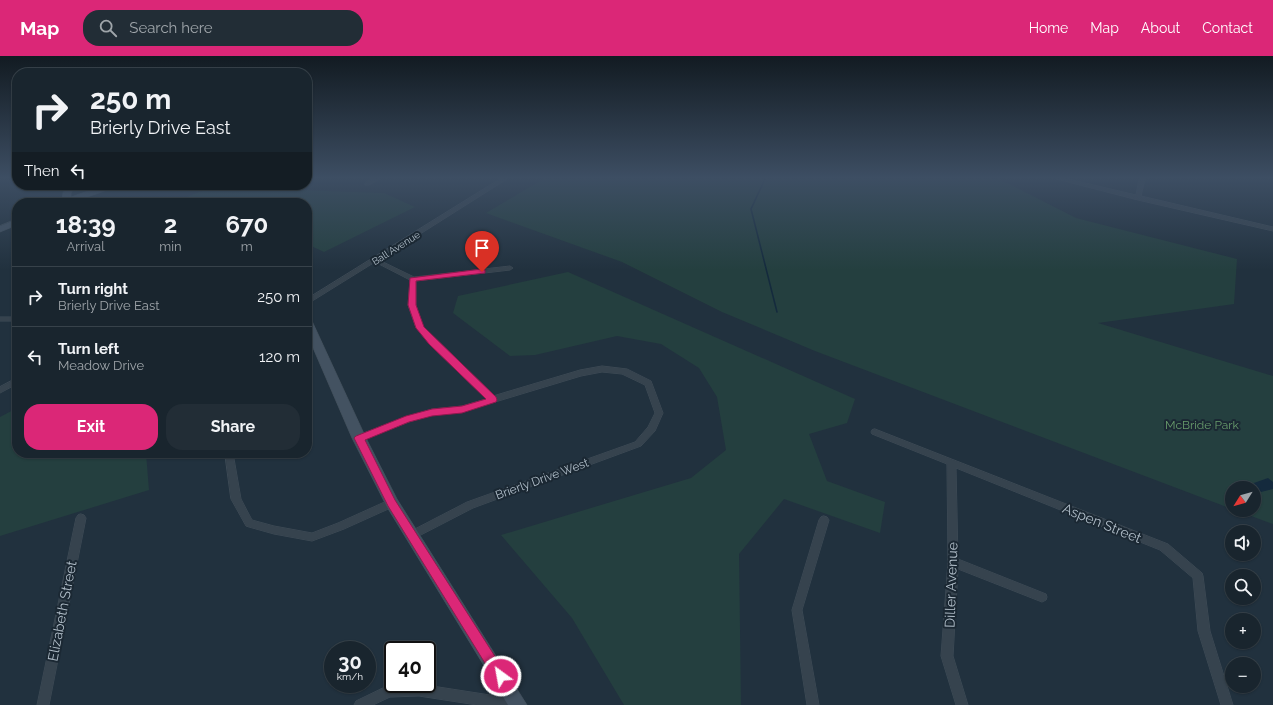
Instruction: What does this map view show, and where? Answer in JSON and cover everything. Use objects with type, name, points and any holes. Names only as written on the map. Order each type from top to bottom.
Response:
[{"type":"street","name":"Ball Avenue","points":[[312,299],[456,209]]},
{"type":"street","points":[[1189,209],[1273,228]]},
{"type":"street","points":[[2,226],[12,223]]},
{"type":"street","points":[[375,260],[413,279],[510,268]]},
{"type":"street","points":[[359,438],[432,412],[462,409],[492,400],[432,342],[420,328],[412,305],[413,279]]},
{"type":"street","points":[[0,319],[12,319]]},
{"type":"street","points":[[312,331],[359,438],[392,503],[516,704]]},
{"type":"street","name":"Brierly Drive West","points":[[413,535],[470,505],[638,444],[652,429],[660,413],[648,383],[624,371],[602,369],[580,373],[492,400]]},
{"type":"street","points":[[0,390],[12,384]]},
{"type":"street","name":"Aspen Street","points":[[875,432],[1164,548],[1198,576],[1204,631],[1227,705]]},
{"type":"street","points":[[230,458],[236,499],[249,523],[274,530],[312,536],[341,526],[392,503]]},
{"type":"street","name":"Diller Avenue","points":[[951,462],[953,562],[947,656],[962,705]]},
{"type":"street","name":"Elizabeth Street","points":[[43,705],[81,518]]},
{"type":"street","points":[[813,705],[797,610],[824,520]]},
{"type":"street","points":[[953,562],[1042,597]]},
{"type":"street","points":[[360,705],[389,691],[419,690],[516,704]]},
{"type":"green space","points":[[312,209],[410,209],[324,252],[312,246]]},
{"type":"green space","name":"McBride Park","points":[[492,209],[1059,209],[1076,218],[1237,259],[1234,304],[1098,323],[1273,376],[1273,524],[1254,517],[1261,517],[1261,481],[1225,481],[1225,506],[815,351],[722,312],[622,262],[486,213]]},
{"type":"green space","points":[[568,272],[855,399],[847,423],[809,434],[827,481],[885,502],[880,533],[784,499],[739,554],[741,705],[624,705],[572,618],[501,535],[691,478],[726,450],[717,397],[699,368],[661,344],[617,336],[535,355],[510,356],[453,313],[458,296]]},
{"type":"green space","points":[[12,411],[12,458],[146,458],[149,490],[0,536],[0,417]]},
{"type":"water","points":[[1268,478],[1273,482],[1273,489],[1261,492],[1261,481],[1260,481]]},
{"type":"waterway","points":[[751,209],[777,312]]},
{"type":"route","points":[[482,272],[413,279],[412,305],[420,328],[432,342],[492,400],[462,409],[432,412],[359,438],[392,503],[501,676]]}]
